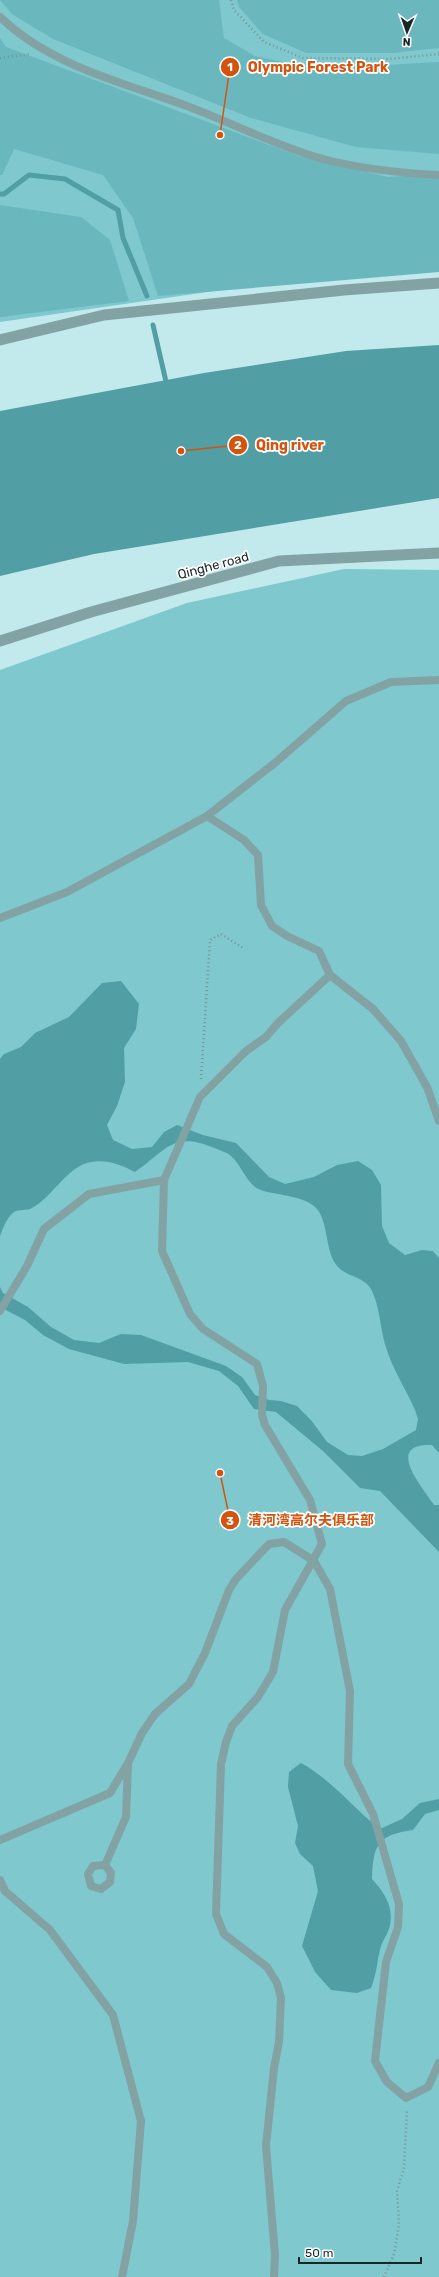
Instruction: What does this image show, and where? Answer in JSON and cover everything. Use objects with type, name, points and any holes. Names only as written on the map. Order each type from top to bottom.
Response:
[{"type":"street","points":[[0,340],[104,315],[344,290],[439,283]]},
{"type":"street","name":"Qinghe road","points":[[0,641],[91,612],[279,562],[439,553]]},
{"type":"lane","points":[[0,17],[15,32],[78,68],[186,106],[317,157],[403,174],[439,175]]},
{"type":"lane","points":[[0,918],[67,892],[207,816],[276,762],[346,701],[391,682],[439,680]]},
{"type":"lane","points":[[207,816],[244,840],[258,855],[261,905],[272,926],[287,936],[319,951],[330,975],[373,1009],[401,1041],[427,1087],[439,1121]]},
{"type":"lane","points":[[274,2277],[275,2255],[266,2146],[274,2068],[279,2042],[281,1998],[277,1983],[267,1967],[224,1934],[216,1914],[221,1764],[226,1742],[232,1726],[258,1697],[273,1672],[285,1610],[314,1561],[322,1544],[310,1500],[265,1425],[262,1415],[263,1386],[257,1364],[203,1329],[190,1314],[162,1251],[164,1180],[200,1097],[246,1051],[266,1037],[278,1023],[330,975]]},
{"type":"lane","points":[[0,1311],[27,1266],[44,1229],[89,1194],[164,1180]]},
{"type":"lane","points":[[0,1840],[110,1793],[128,1763],[142,1733],[155,1714],[190,1684],[205,1653],[228,1590],[256,1557],[270,1544],[284,1542],[314,1561],[330,1589],[350,1690],[348,1764],[373,1814],[399,1904],[398,1927],[386,1962],[375,2061],[387,2082],[406,2098],[428,2087],[439,2063]]},
{"type":"lane","points":[[105,1865],[126,1816],[128,1763]]},
{"type":"lane","points":[[0,1880],[5,1891],[50,1930],[113,2015],[141,2121],[133,2221],[122,2277]]},
{"type":"path","points":[[231,0],[234,10],[264,42],[303,58],[389,59],[439,54]]},
{"type":"path","points":[[0,58],[49,52]]},
{"type":"path","points":[[200,1097],[210,940],[221,934],[243,948]]},
{"type":"path","points":[[384,2277],[394,2254],[399,2224],[397,2191],[404,2168],[407,2127],[406,2098]]},
{"type":"shaded area","points":[[0,0],[439,0],[439,270],[242,287],[0,322]]},
{"type":"shaded area","points":[[0,0],[219,0],[224,38],[255,56],[315,69],[439,62],[439,154],[356,147],[251,118],[53,39],[12,14]]},
{"type":"shaded area","points":[[237,0],[439,0],[439,48],[392,53],[306,53],[263,34],[239,7]]},
{"type":"shaded area","points":[[0,38],[6,47],[299,156],[388,177],[439,174],[439,272],[158,296],[133,218],[103,175],[14,149],[2,175],[0,175]]},
{"type":"shaded area","points":[[0,205],[81,217],[110,240],[129,301],[0,317]]},
{"type":"shaded area","points":[[439,345],[439,498],[94,554],[0,576],[0,411],[204,373],[346,351]]},
{"type":"shaded area","points":[[344,569],[439,570],[439,2277],[0,2277],[0,670],[187,603]]},
{"type":"shaded area","points":[[121,981],[139,1004],[136,1029],[124,1048],[125,1082],[117,1106],[107,1125],[113,1140],[132,1149],[152,1147],[164,1132],[177,1125],[203,1135],[236,1143],[269,1177],[285,1184],[314,1177],[337,1165],[358,1161],[372,1170],[381,1185],[382,1226],[389,1243],[405,1255],[422,1250],[433,1251],[439,1258],[439,1453],[432,1445],[418,1446],[410,1451],[408,1459],[410,1468],[422,1488],[434,1505],[439,1505],[439,1552],[380,1491],[360,1488],[323,1451],[276,1412],[254,1409],[238,1386],[219,1371],[188,1362],[124,1364],[69,1349],[43,1335],[25,1320],[0,1307],[0,1287],[3,1293],[28,1307],[51,1327],[74,1340],[99,1343],[121,1334],[141,1335],[226,1366],[242,1377],[255,1395],[269,1400],[281,1401],[297,1406],[311,1420],[327,1442],[348,1455],[362,1456],[383,1449],[416,1430],[418,1419],[388,1353],[383,1338],[375,1297],[365,1282],[339,1268],[335,1263],[329,1249],[322,1218],[319,1212],[309,1202],[267,1192],[255,1187],[248,1180],[238,1164],[225,1152],[199,1143],[188,1141],[178,1142],[170,1146],[135,1172],[112,1163],[100,1161],[87,1163],[72,1171],[39,1203],[30,1209],[14,1212],[7,1220],[0,1236],[0,1059],[4,1054],[21,1047],[35,1033],[69,1017],[102,983]]},
{"type":"shaded area","points":[[301,1763],[323,1778],[380,1829],[402,1819],[420,1803],[439,1799],[439,1810],[425,1814],[413,1830],[401,1832],[385,1838],[376,1849],[372,1879],[388,1902],[391,1922],[381,1946],[375,1977],[371,1988],[357,1993],[331,1990],[315,1972],[302,1946],[318,1891],[313,1866],[300,1854],[295,1843],[298,1826],[288,1787],[289,1772]]},
{"type":"waterway","points":[[0,194],[4,194],[29,175],[65,179],[118,210],[123,238],[147,296]]},
{"type":"waterway","points":[[153,325],[167,386]]},
{"type":"place","name":"Olympic Forest Park","points":[[220,135]]},
{"type":"place","name":"Qing river","points":[[181,451]]},
{"type":"place","name":"清河湾高尔夫俱乐部","points":[[220,1473]]}]
